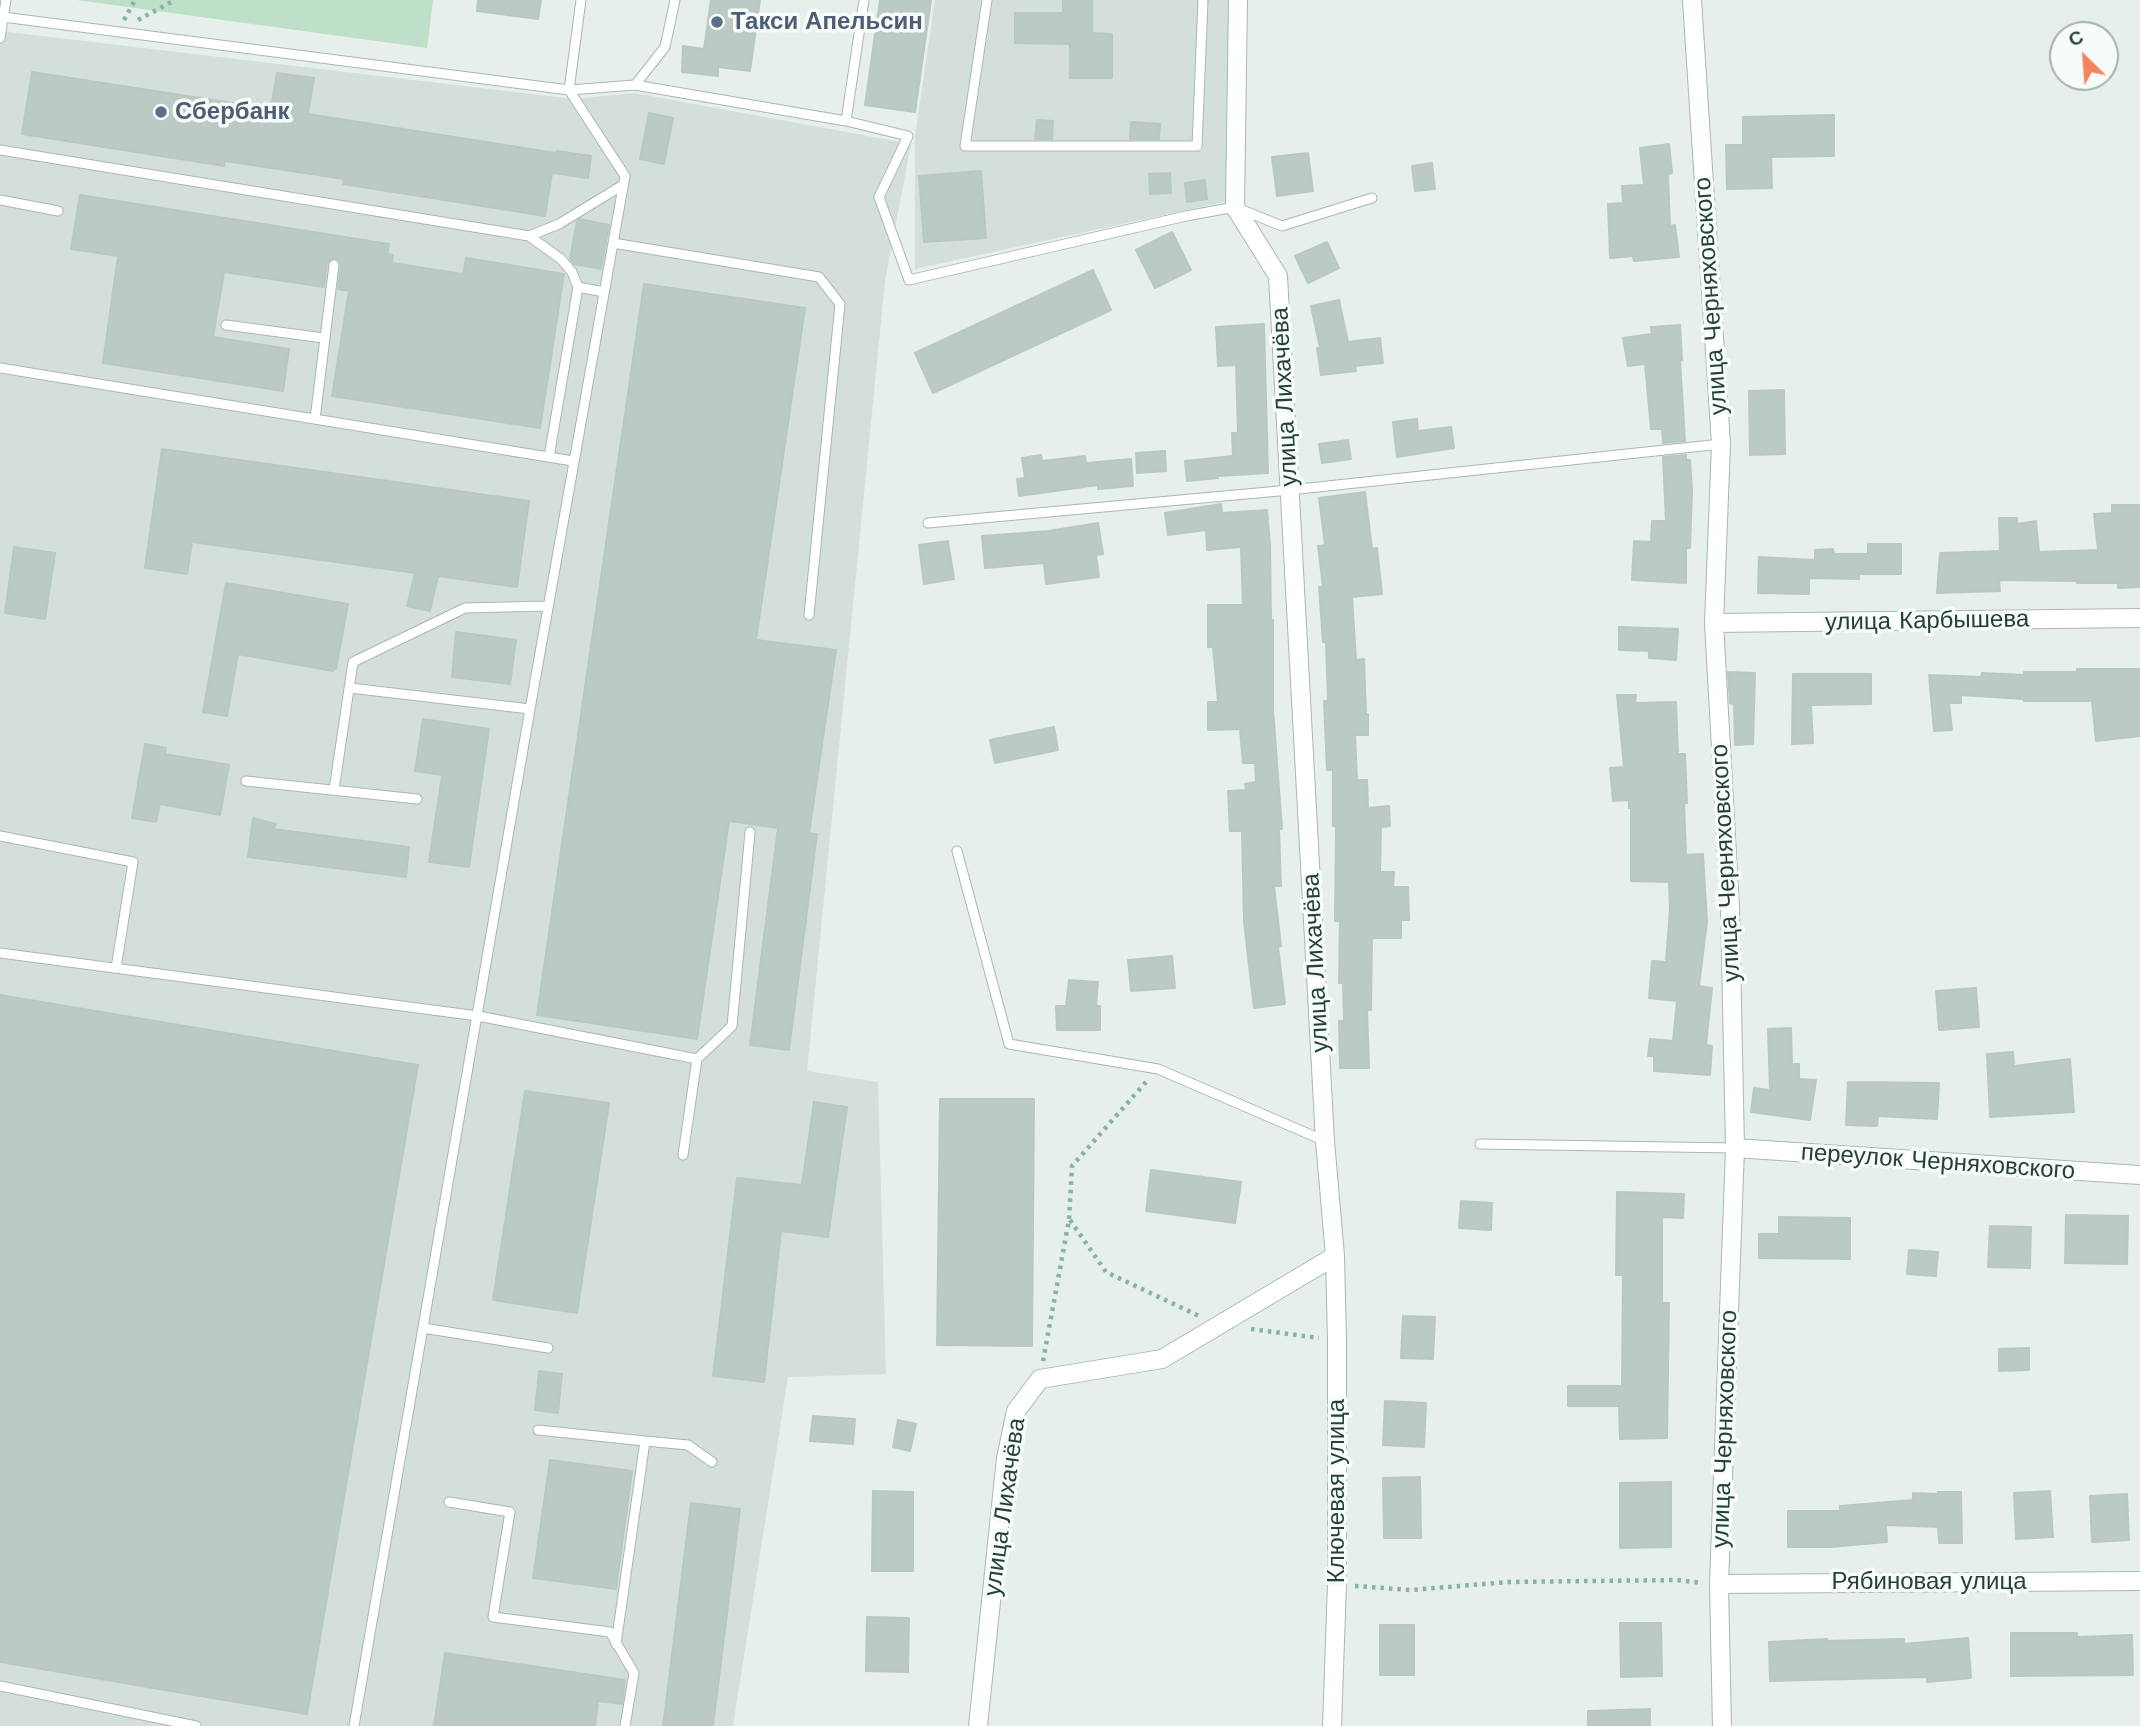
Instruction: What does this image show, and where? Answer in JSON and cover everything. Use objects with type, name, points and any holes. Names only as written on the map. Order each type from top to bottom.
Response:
[{"type":"street","points":[[1235,207],[1238,0]]},
{"type":"street","name":"улица Черняховского","points":[[1692,0],[1720,444],[1714,623],[1730,908],[1735,1148],[1719,1584],[1722,1726]]},
{"type":"street","name":"улица Лихачёва","points":[[1235,207],[1278,276],[1325,1141],[1335,1256]]},
{"type":"street","name":"улица Карбышева","points":[[1714,623],[2140,618]]},
{"type":"street","name":"переулок Черняховского","points":[[1735,1148],[2140,1175]]},
{"type":"street","points":[[1040,1379],[1162,1359],[1335,1256]]},
{"type":"street","name":"Ключевая улица","points":[[1332,1726],[1337,1584],[1335,1256]]},
{"type":"street","name":"улица Лихачёва","points":[[978,1726],[1006,1458],[1016,1411],[1040,1379]]},
{"type":"street","name":"Рябиновая улица","points":[[1719,1584],[2140,1581]]},
{"type":"lane","points":[[0,38],[6,0]]},
{"type":"lane","points":[[354,1726],[573,461],[625,176],[569,90],[582,0]]},
{"type":"lane","points":[[635,85],[665,47],[675,0]]},
{"type":"lane","points":[[846,121],[864,0]]},
{"type":"lane","points":[[987,0],[965,146],[1197,146],[1203,0]]},
{"type":"lane","points":[[3,17],[569,90],[635,85],[846,121],[908,136],[879,197],[909,280],[1235,207],[1282,226],[1372,198]]},
{"type":"lane","points":[[0,150],[528,236],[561,259],[572,272],[578,287],[549,457]]},
{"type":"lane","points":[[528,236],[559,224],[623,185]]},
{"type":"lane","points":[[0,200],[58,211]]},
{"type":"lane","points":[[613,243],[819,277],[839,304],[809,615]]},
{"type":"lane","points":[[315,419],[334,265]]},
{"type":"lane","points":[[578,287],[604,292]]},
{"type":"lane","points":[[226,325],[324,338]]},
{"type":"lane","points":[[0,369],[573,461]]},
{"type":"lane","points":[[928,523],[1290,491],[1720,444]]},
{"type":"lane","points":[[334,790],[354,662],[465,608],[548,606]]},
{"type":"lane","points":[[350,688],[530,709]]},
{"type":"lane","points":[[246,781],[417,799]]},
{"type":"lane","points":[[683,1155],[697,1059],[732,1026],[750,832]]},
{"type":"lane","points":[[0,836],[133,862],[116,968]]},
{"type":"lane","points":[[957,851],[1009,1044],[1158,1069],[1325,1141]]},
{"type":"lane","points":[[0,953],[478,1016],[697,1059]]},
{"type":"lane","points":[[1480,1144],[1735,1148]]},
{"type":"lane","points":[[424,1328],[548,1348]]},
{"type":"lane","points":[[538,1430],[688,1445],[712,1462]]},
{"type":"lane","points":[[616,1645],[645,1441]]},
{"type":"lane","points":[[449,1502],[510,1512],[493,1617],[610,1632],[634,1674],[625,1726]]},
{"type":"lane","points":[[0,1686],[196,1726]]},
{"type":"path","points":[[123,22],[135,21],[175,0]]},
{"type":"path","points":[[1040,1379],[1069,1220],[1072,1166],[1158,1069]]},
{"type":"path","points":[[1069,1220],[1106,1272],[1217,1325],[1337,1341]]},
{"type":"path","points":[[1337,1584],[1410,1590],[1508,1582],[1677,1580],[1719,1584]]},
{"type":"shaded area","points":[[935,0],[1232,0],[1228,201],[915,269],[915,136]]},
{"type":"shaded area","points":[[0,31],[574,99],[635,93],[911,144],[885,281],[807,1071],[878,1082],[886,1374],[788,1377],[733,1726],[0,1726]]},
{"type":"green space","points":[[77,0],[433,0],[427,48]]},
{"type":"building","points":[[478,0],[541,0],[538,19],[477,11]]},
{"type":"building","points":[[711,0],[760,0],[750,71],[718,67],[718,76],[682,72],[683,46],[704,49]]},
{"type":"building","points":[[880,0],[931,0],[915,112],[865,105]]},
{"type":"building","points":[[1063,0],[1092,0],[1092,33],[1112,34],[1112,78],[1070,78],[1070,44],[1015,43],[1015,13],[1063,13]]},
{"type":"building","points":[[32,72],[271,109],[277,73],[314,78],[308,114],[556,153],[591,156],[588,178],[552,173],[545,216],[343,184],[344,179],[225,161],[224,166],[22,134]]},
{"type":"building","points":[[649,113],[673,118],[664,164],[640,159]]},
{"type":"building","points":[[1834,115],[1834,156],[1771,157],[1772,188],[1727,189],[1726,145],[1743,145],[1743,117]]},
{"type":"building","points":[[1037,120],[1053,121],[1052,139],[1035,139]]},
{"type":"building","points":[[1131,122],[1160,124],[1159,139],[1130,139]]},
{"type":"building","points":[[1669,144],[1672,173],[1668,174],[1670,226],[1675,225],[1679,257],[1634,261],[1633,256],[1610,258],[1608,204],[1623,203],[1622,186],[1644,185],[1640,148]]},
{"type":"building","points":[[1308,153],[1313,191],[1277,196],[1272,157]]},
{"type":"building","points":[[1432,163],[1435,189],[1415,191],[1412,166]]},
{"type":"building","points":[[981,171],[986,238],[924,242],[919,176]]},
{"type":"building","points":[[1170,173],[1171,193],[1150,194],[1149,174]]},
{"type":"building","points":[[1205,180],[1207,199],[1187,202],[1185,183]]},
{"type":"building","points":[[80,195],[389,244],[387,254],[393,255],[392,263],[463,274],[466,258],[564,274],[540,428],[332,396],[349,291],[338,289],[341,265],[336,258],[327,263],[324,287],[224,272],[213,337],[289,349],[283,391],[103,363],[118,256],[71,249]]},
{"type":"building","points":[[580,219],[609,225],[601,269],[574,264],[570,259],[577,221]]},
{"type":"building","points":[[1172,232],[1191,270],[1155,288],[1136,250]]},
{"type":"building","points":[[1327,242],[1339,268],[1308,283],[1295,256]]},
{"type":"building","points":[[1093,270],[1111,310],[933,393],[915,353]]},
{"type":"building","points":[[644,284],[805,308],[756,640],[836,650],[809,833],[817,834],[789,1050],[750,1045],[778,828],[729,821],[697,1039],[537,1015]]},
{"type":"building","points":[[1339,300],[1348,342],[1380,338],[1383,363],[1355,366],[1356,371],[1321,375],[1317,348],[1320,348],[1311,306]]},
{"type":"building","points":[[1264,324],[1268,473],[1187,481],[1185,461],[1233,456],[1232,433],[1238,433],[1236,365],[1218,366],[1216,327]]},
{"type":"building","points":[[1680,325],[1685,441],[1663,443],[1662,429],[1651,429],[1645,364],[1628,366],[1623,338],[1652,334],[1651,327]]},
{"type":"building","points":[[1784,390],[1785,454],[1750,455],[1749,391]]},
{"type":"building","points":[[1417,419],[1418,431],[1451,427],[1454,448],[1397,457],[1393,422]]},
{"type":"building","points":[[1348,440],[1351,459],[1322,463],[1319,444]]},
{"type":"building","points":[[162,449],[529,501],[517,587],[438,576],[430,611],[407,606],[415,573],[192,542],[187,574],[145,568]]},
{"type":"building","points":[[1165,451],[1166,471],[1137,473],[1136,453]]},
{"type":"building","points":[[1041,455],[1042,461],[1085,456],[1086,463],[1131,459],[1133,486],[1098,489],[1098,485],[1019,496],[1017,479],[1025,478],[1022,458]]},
{"type":"building","points":[[1686,455],[1686,460],[1690,460],[1692,491],[1690,548],[1686,548],[1686,583],[1632,580],[1634,541],[1651,542],[1652,521],[1666,521],[1663,457]]},
{"type":"building","points":[[1365,492],[1372,549],[1377,548],[1382,594],[1352,597],[1356,660],[1364,659],[1368,714],[1368,735],[1355,735],[1357,780],[1367,780],[1368,808],[1389,806],[1390,826],[1381,827],[1380,872],[1394,872],[1393,887],[1408,887],[1409,920],[1401,920],[1401,938],[1372,938],[1371,1010],[1367,1010],[1369,1068],[1340,1068],[1339,1021],[1344,1021],[1343,983],[1339,983],[1340,921],[1335,921],[1336,826],[1333,826],[1333,770],[1327,770],[1324,701],[1328,701],[1326,642],[1323,642],[1319,587],[1323,587],[1318,546],[1325,545],[1319,498]]},
{"type":"building","points":[[1221,504],[1222,513],[1267,510],[1270,545],[1273,709],[1282,829],[1279,829],[1281,886],[1274,886],[1285,1004],[1254,1008],[1244,922],[1242,831],[1230,831],[1228,791],[1246,790],[1245,784],[1256,782],[1255,763],[1243,763],[1240,729],[1208,730],[1208,702],[1218,702],[1213,647],[1208,647],[1208,605],[1243,605],[1241,547],[1207,550],[1206,530],[1168,535],[1165,513]]},
{"type":"building","points":[[2112,505],[2140,505],[2140,587],[2118,588],[2118,583],[1999,580],[2000,591],[1937,593],[1940,553],[2000,551],[1999,518],[2017,518],[2017,524],[2036,521],[2039,552],[2098,550],[2094,514],[2112,513]]},
{"type":"building","points":[[1098,523],[1103,554],[1096,555],[1099,577],[1046,584],[1044,563],[985,568],[982,536],[1049,531]]},
{"type":"building","points":[[948,541],[954,579],[924,584],[919,545]]},
{"type":"building","points":[[1868,544],[1901,544],[1901,574],[1859,574],[1859,579],[1809,578],[1809,594],[1758,593],[1759,557],[1815,560],[1815,550],[1833,549],[1834,554],[1868,554]]},
{"type":"building","points":[[14,547],[55,553],[45,619],[5,613]]},
{"type":"building","points":[[226,583],[348,604],[336,669],[333,671],[238,654],[227,716],[203,712]]},
{"type":"building","points":[[1619,627],[1678,629],[1676,660],[1649,658],[1649,651],[1619,650]]},
{"type":"building","points":[[456,632],[516,640],[510,684],[452,677]]},
{"type":"building","points":[[2077,669],[2140,669],[2140,736],[2096,741],[2092,701],[2024,701],[1961,695],[1961,703],[1949,703],[1952,730],[1934,731],[1929,675],[1981,677],[1982,673],[2024,675],[2024,672],[2077,672]]},
{"type":"building","points":[[1728,672],[1755,673],[1753,744],[1735,745],[1734,704],[1730,703]]},
{"type":"building","points":[[1793,674],[1871,674],[1871,704],[1811,705],[1813,743],[1792,744]]},
{"type":"building","points":[[1617,695],[1636,695],[1635,703],[1676,702],[1678,754],[1685,754],[1686,855],[1703,854],[1707,922],[1699,986],[1712,988],[1706,1045],[1712,1046],[1710,1075],[1654,1071],[1654,1056],[1648,1056],[1650,1039],[1673,1041],[1677,1001],[1649,998],[1652,961],[1666,962],[1669,882],[1631,881],[1631,808],[1629,800],[1613,801],[1610,768],[1624,767]]},
{"type":"building","points":[[423,719],[489,729],[469,867],[429,862],[442,775],[415,771]]},
{"type":"building","points":[[1054,727],[1058,750],[995,763],[990,740]]},
{"type":"building","points":[[145,744],[166,748],[165,754],[229,765],[220,815],[160,804],[156,822],[132,818]]},
{"type":"building","points":[[253,818],[276,824],[273,829],[409,847],[406,877],[248,857]]},
{"type":"building","points":[[1172,956],[1175,988],[1131,991],[1128,960]]},
{"type":"building","points":[[1069,980],[1098,982],[1096,1006],[1100,1006],[1100,1030],[1057,1030],[1056,1006],[1066,1006]]},
{"type":"building","points":[[1976,988],[1979,1027],[1939,1030],[1936,991]]},
{"type":"building","points":[[0,995],[418,1065],[307,1714],[0,1662]]},
{"type":"building","points":[[1791,1028],[1792,1064],[1799,1064],[1799,1079],[1816,1080],[1810,1120],[1751,1112],[1754,1088],[1770,1090],[1768,1029]]},
{"type":"building","points":[[2013,1052],[2014,1066],[2070,1059],[2074,1112],[1990,1117],[1987,1054]]},
{"type":"building","points":[[1848,1082],[1939,1083],[1937,1119],[1878,1116],[1877,1126],[1846,1125]]},
{"type":"building","points":[[525,1091],[609,1103],[577,1313],[493,1300]]},
{"type":"building","points":[[940,1099],[1034,1099],[1032,1346],[937,1345]]},
{"type":"building","points":[[814,1102],[847,1107],[828,1237],[781,1231],[764,1382],[713,1376],[737,1178],[802,1185]]},
{"type":"building","points":[[1151,1170],[1241,1182],[1235,1223],[1146,1211]]},
{"type":"building","points":[[1617,1192],[1684,1194],[1683,1218],[1662,1217],[1662,1303],[1669,1303],[1667,1438],[1620,1439],[1619,1406],[1568,1406],[1568,1386],[1622,1386],[1623,1275],[1616,1275]]},
{"type":"building","points":[[1461,1201],[1492,1203],[1491,1230],[1459,1228]]},
{"type":"building","points":[[2066,1215],[2128,1216],[2127,1264],[2065,1263]]},
{"type":"building","points":[[1779,1217],[1850,1218],[1850,1259],[1759,1258],[1759,1234],[1779,1234]]},
{"type":"building","points":[[1990,1226],[2031,1227],[2030,1268],[1988,1267]]},
{"type":"building","points":[[1909,1250],[1938,1252],[1936,1276],[1907,1274]]},
{"type":"building","points":[[1403,1316],[1435,1317],[1433,1359],[1401,1358]]},
{"type":"building","points":[[2029,1348],[2029,1370],[1999,1371],[1999,1349]]},
{"type":"building","points":[[539,1371],[562,1374],[558,1413],[535,1410]]},
{"type":"building","points":[[1385,1401],[1426,1403],[1424,1447],[1383,1445]]},
{"type":"building","points":[[813,1416],[855,1419],[853,1444],[810,1441]]},
{"type":"building","points":[[898,1420],[916,1424],[910,1451],[893,1447]]},
{"type":"building","points":[[550,1460],[632,1471],[616,1589],[533,1578]]},
{"type":"building","points":[[1420,1477],[1421,1538],[1384,1538],[1383,1478]]},
{"type":"building","points":[[1671,1482],[1671,1547],[1620,1548],[1620,1483]]},
{"type":"building","points":[[873,1491],[913,1492],[913,1571],[872,1571]]},
{"type":"building","points":[[2050,1491],[2053,1537],[2016,1539],[2014,1493]]},
{"type":"building","points":[[1961,1492],[1962,1543],[1939,1543],[1938,1527],[1886,1525],[1887,1542],[1830,1547],[1788,1547],[1788,1511],[1840,1511],[1840,1506],[1913,1500],[1913,1493]]},
{"type":"building","points":[[2127,1494],[2129,1540],[2092,1542],[2090,1496]]},
{"type":"building","points":[[691,1503],[740,1509],[713,1726],[663,1726]]},
{"type":"building","points":[[867,1617],[909,1618],[908,1672],[866,1671]]},
{"type":"building","points":[[1620,1623],[1661,1623],[1662,1676],[1621,1677]]},
{"type":"building","points":[[1380,1625],[1414,1625],[1414,1675],[1380,1675]]},
{"type":"building","points":[[2011,1633],[2077,1633],[2077,1637],[2132,1635],[2133,1675],[2011,1676]]},
{"type":"building","points":[[1968,1638],[1971,1678],[1927,1682],[1927,1677],[1770,1681],[1769,1642],[1904,1639],[1904,1644]]},
{"type":"building","points":[[445,1653],[625,1680],[622,1704],[598,1701],[595,1726],[434,1726]]},
{"type":"building","points":[[1650,1709],[1650,1726],[1588,1726],[1588,1711]]},
{"type":"place","name":"Такси Апельсин","points":[[717,22]]},
{"type":"place","name":"Сбербанк","points":[[161,112]]}]
